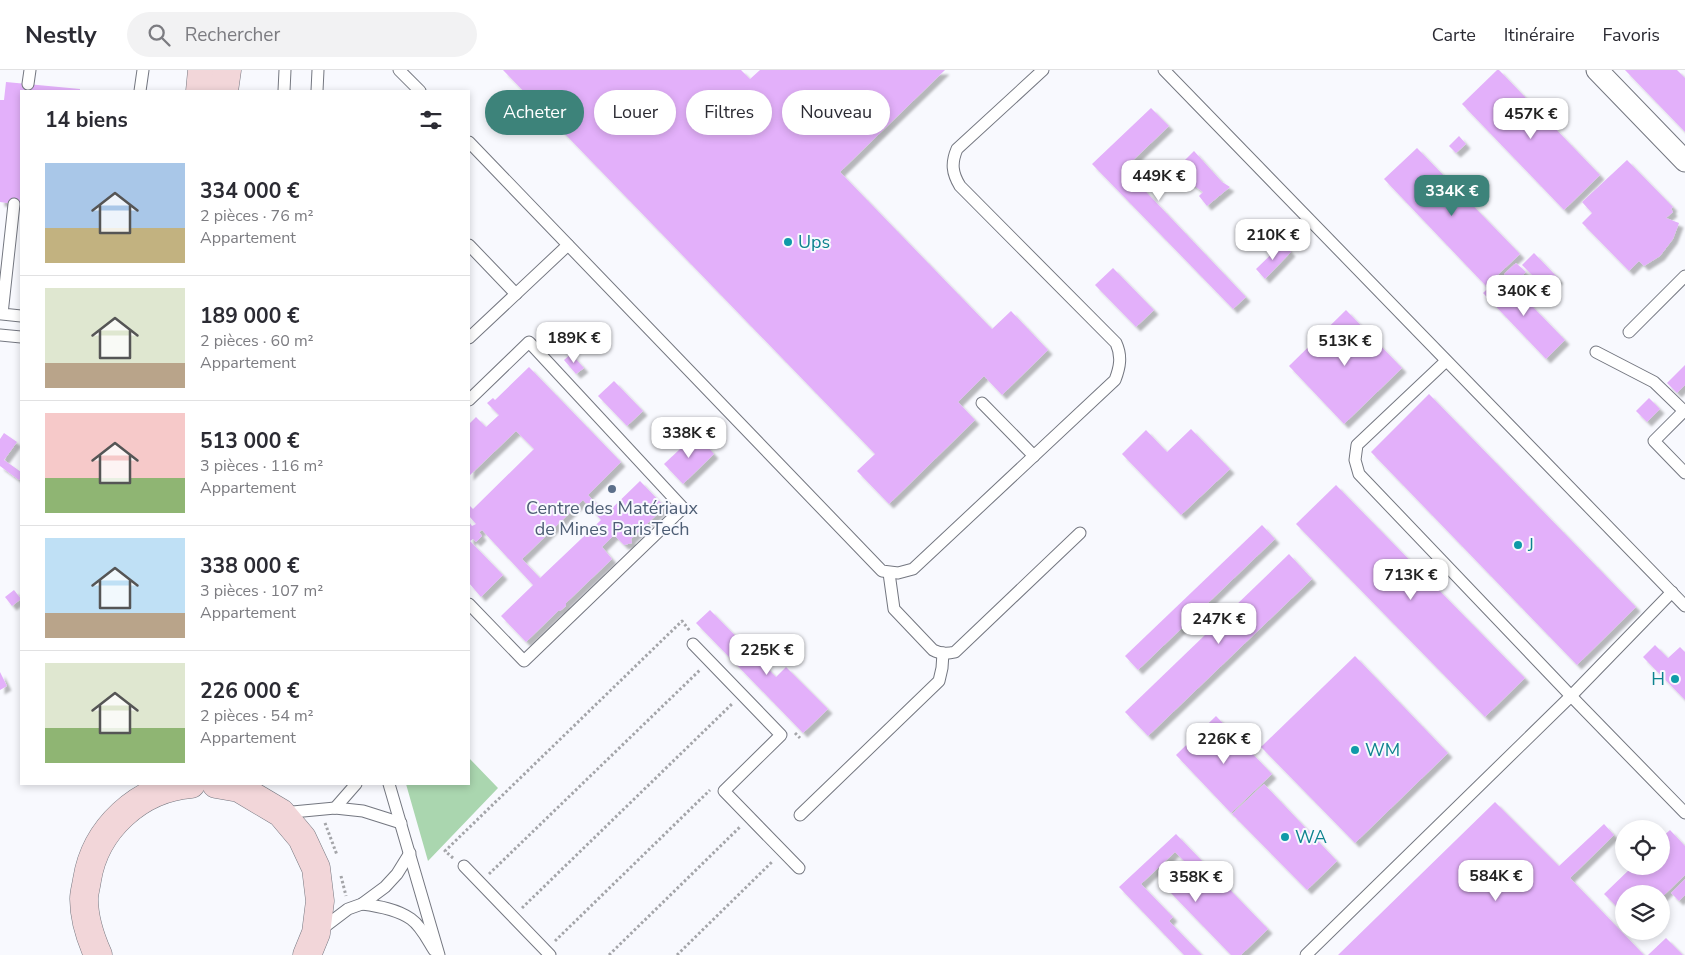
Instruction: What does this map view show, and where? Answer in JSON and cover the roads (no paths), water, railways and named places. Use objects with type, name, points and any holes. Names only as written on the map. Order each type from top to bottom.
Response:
[{"type":"main road","points":[[200,90],[202,70]]},
{"type":"main road","points":[[224,90],[227,70]]},
{"type":"main road","points":[[98,955],[88,930],[84,898],[89,867],[102,838],[122,813],[150,789],[178,785]]},
{"type":"main road","points":[[230,785],[281,813],[302,838],[316,868],[320,901],[310,949]]},
{"type":"street","points":[[1597,70],[1685,161]]},
{"type":"lane","points":[[28,84],[30,70]]},
{"type":"lane","points":[[140,90],[143,70]]},
{"type":"lane","points":[[284,90],[285,70]]},
{"type":"lane","points":[[318,70],[318,90]]},
{"type":"lane","points":[[399,70],[419,90]]},
{"type":"lane","points":[[470,143],[882,571],[890,574],[906,572],[913,569],[1034,456],[1114,380],[1118,371],[1120,352],[1116,343],[960,186],[955,178],[952,167],[957,149],[1043,70]]},
{"type":"lane","points":[[1164,70],[1685,606]]},
{"type":"lane","points":[[14,204],[2,314],[20,316]]},
{"type":"lane","points":[[470,337],[568,245]]},
{"type":"lane","points":[[470,246],[516,294]]},
{"type":"lane","points":[[1629,332],[1685,276]]},
{"type":"lane","points":[[0,335],[20,337]]},
{"type":"lane","points":[[470,399],[529,342],[683,508],[524,661],[470,605]]},
{"type":"lane","points":[[1596,352],[1654,382],[1684,411],[1654,441],[1685,472]]},
{"type":"lane","points":[[1446,361],[1357,445],[1355,460],[1359,474],[1571,696],[1685,812]]},
{"type":"lane","points":[[982,402],[1034,456]]},
{"type":"lane","points":[[890,574],[894,609],[933,650],[943,653],[955,652],[1080,534]]},
{"type":"lane","points":[[1306,955],[1571,696],[1672,592]]},
{"type":"lane","points":[[693,644],[781,735],[724,791],[799,868]]},
{"type":"lane","points":[[800,815],[939,680],[943,653]]},
{"type":"lane","points":[[335,808],[355,785]]},
{"type":"lane","points":[[389,785],[438,955]]},
{"type":"lane","points":[[281,813],[335,808],[363,811],[401,823]]},
{"type":"lane","points":[[310,949],[348,908],[362,904],[385,887],[397,874],[410,853]]},
{"type":"lane","points":[[464,866],[548,953]]},
{"type":"lane","points":[[362,904],[381,906],[410,918],[420,928],[438,955]]},
{"type":"place","name":"Ups","points":[[788,242]]},
{"type":"place","name":"Centre des Matériaux de Mines ParisTech","points":[[612,489]]},
{"type":"place","name":"J","points":[[1518,545]]},
{"type":"place","name":"H","points":[[1675,679]]},
{"type":"place","name":"WM","points":[[1355,750]]},
{"type":"place","name":"WA","points":[[1285,837]]}]
